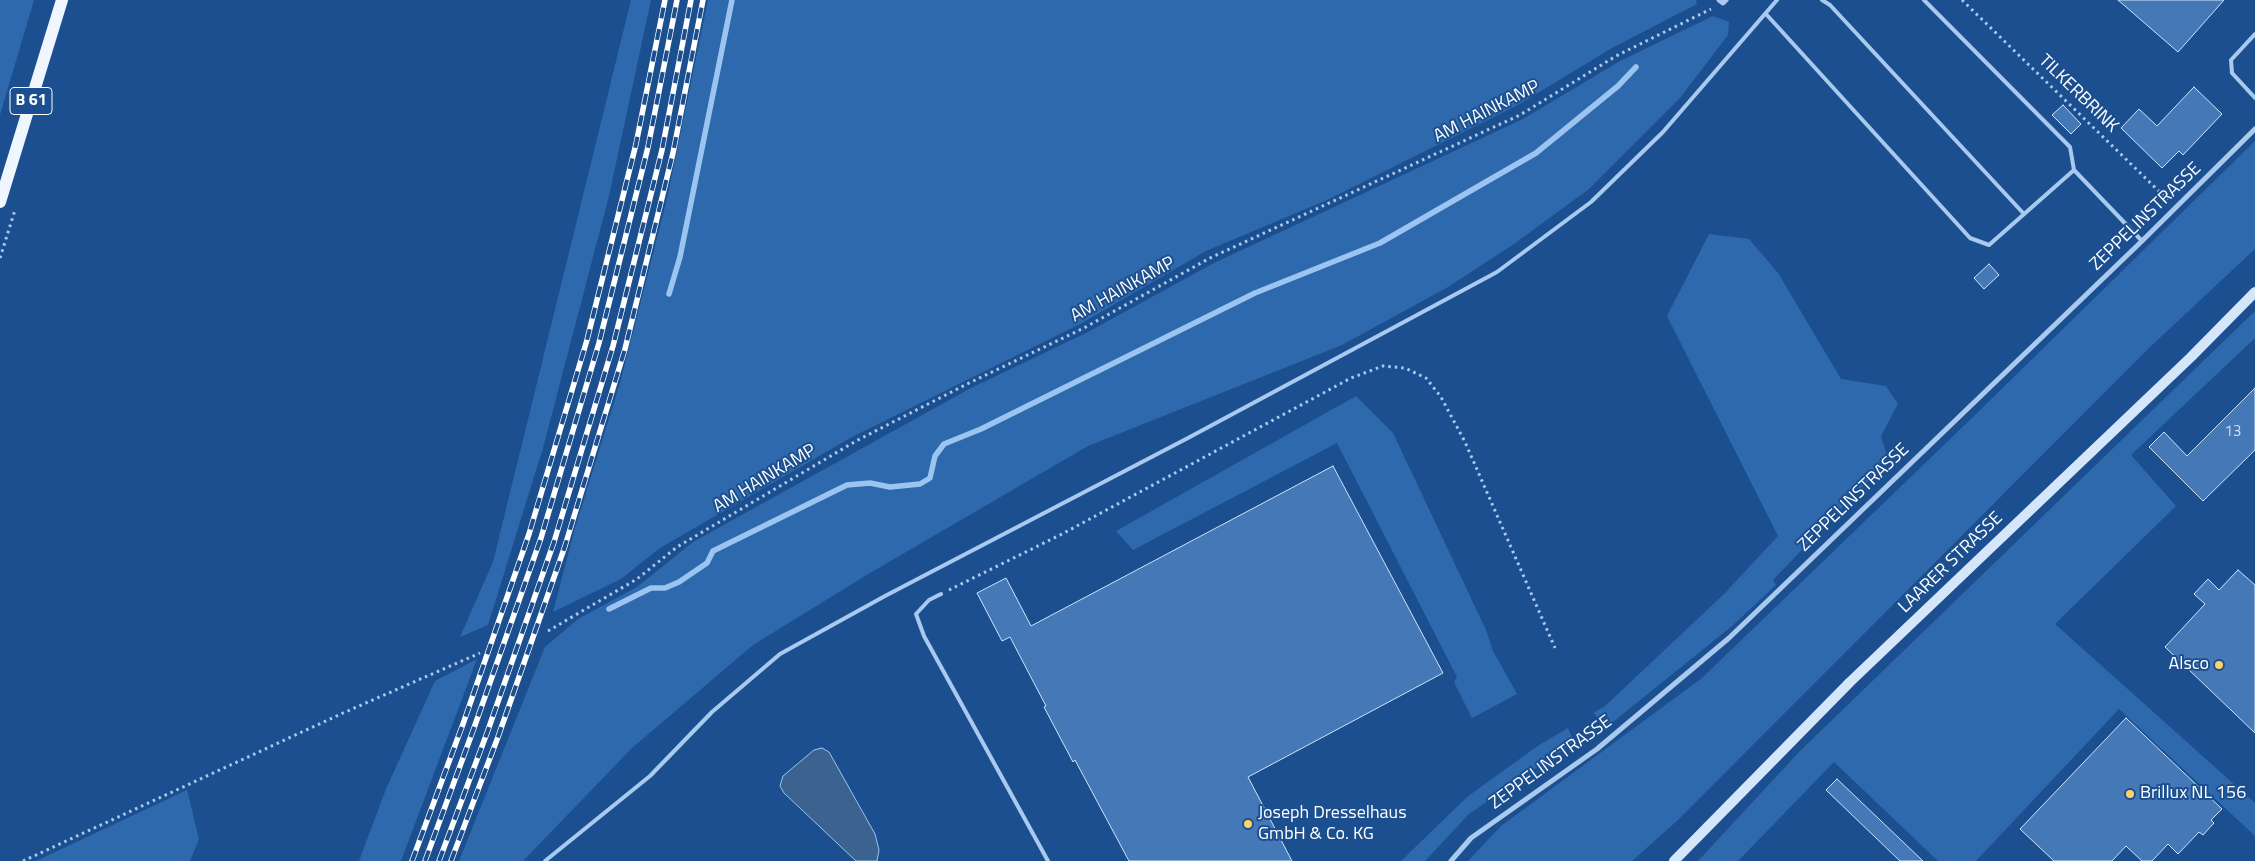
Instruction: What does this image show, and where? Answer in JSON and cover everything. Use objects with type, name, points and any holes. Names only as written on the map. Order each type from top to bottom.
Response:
[{"type":"main road","name":"B 61","points":[[0,202],[62,0]]},
{"type":"main road","name":"LAARER STRASSE","points":[[1674,861],[1850,682],[2184,363],[2255,292]]},
{"type":"street","name":"ZEPPELINSTRASSE","points":[[1451,861],[1471,838],[1597,749],[1729,638],[2142,241],[2255,129]]},
{"type":"lane","points":[[545,861],[650,776],[712,712],[780,654],[885,596],[1188,438],[1498,272],[1591,202],[1663,132],[1777,0]]},
{"type":"lane","points":[[1822,0],[1830,5],[2024,214]]},
{"type":"lane","points":[[1924,0],[2070,147],[2074,170],[2142,241]]},
{"type":"lane","points":[[1766,14],[1970,238],[1989,245],[2074,170]]},
{"type":"lane","points":[[2255,34],[2231,60],[2232,73],[2255,98]]},
{"type":"lane","points":[[941,594],[929,600],[916,614],[924,636],[1048,861]]},
{"type":"path","name":"TILKERBRINK","points":[[1962,0],[2176,208]]},
{"type":"path","name":"AM HAINKAMP","points":[[548,631],[637,579],[676,547],[856,441],[969,383],[1084,328],[1210,258],[1520,115],[1616,56],[1723,1]]},
{"type":"path","points":[[941,594],[1062,534],[1351,378],[1383,366],[1406,368],[1426,378],[1445,404],[1465,442],[1555,648]]},
{"type":"path","points":[[23,861],[343,713],[480,653]]},
{"type":"shaded area","points":[[0,0],[34,0],[0,115]]},
{"type":"shaded area","points":[[631,0],[651,0],[609,196],[543,448],[488,625],[460,637],[493,562]]},
{"type":"shaded area","points":[[708,0],[1696,0],[1697,4],[1612,48],[1518,105],[1327,200],[1206,251],[1082,323],[852,437],[660,548],[621,579],[553,612],[575,528],[620,383],[667,199]]},
{"type":"shaded area","points":[[1713,16],[1729,22],[1728,35],[1680,98],[1589,189],[1514,244],[1448,287],[1342,345],[1088,446],[865,576],[753,645],[632,748],[523,861],[459,861],[545,647],[578,619],[637,587],[693,542],[971,388],[1086,333],[1214,263],[1523,119],[1620,61]]},
{"type":"shaded area","points":[[2255,141],[2255,249],[2149,348],[1678,820],[1632,861],[1468,861],[1501,826],[1702,678],[1973,417]]},
{"type":"shaded area","points":[[1709,234],[1749,239],[1778,273],[1841,379],[1886,386],[1898,404],[1881,436],[1888,460],[1773,580],[1776,585],[1732,626],[1608,726],[1593,713],[1604,707],[1724,594],[1778,536],[1667,316]]},
{"type":"shaded area","points":[[2255,311],[2255,338],[2131,455],[2176,506],[2055,624],[2255,803],[2255,836],[2119,709],[1976,861],[1938,861],[1834,762],[1738,861],[1698,861],[1799,752]]},
{"type":"shaded area","points":[[1356,396],[1393,433],[1486,630],[1493,651],[1517,694],[1472,718],[1454,682],[1457,677],[1337,443],[1133,550],[1116,531]]},
{"type":"shaded area","points":[[477,659],[401,861],[359,861],[386,789],[435,681]]},
{"type":"shaded area","points":[[1568,728],[1574,742],[1469,814],[1425,861],[1401,861],[1467,797],[1539,745]]},
{"type":"shaded area","points":[[822,748],[829,752],[875,834],[879,850],[877,861],[856,861],[784,793],[780,786],[783,776],[814,750]]},
{"type":"shaded area","points":[[187,790],[199,839],[190,861],[36,861]]},
{"type":"building","points":[[2118,0],[2224,0],[2178,52]]},
{"type":"building","points":[[2194,87],[2222,114],[2183,155],[2179,151],[2162,168],[2121,128],[2139,109],[2157,126]]},
{"type":"building","points":[[2063,105],[2081,124],[2071,134],[2052,115]]},
{"type":"building","points":[[1989,264],[1999,275],[1984,289],[1974,278]]},
{"type":"building","points":[[2255,388],[2255,450],[2203,501],[2149,447],[2164,432],[2187,456]]},
{"type":"building","points":[[1333,466],[1443,673],[1248,777],[1292,861],[1129,861],[1075,760],[1073,762],[1010,637],[1002,641],[977,593],[1006,578],[1031,626]]},
{"type":"building","name":"Alsco","points":[[2238,570],[2255,585],[2255,733],[2165,647],[2205,604],[2194,594],[2208,579],[2219,590]]},
{"type":"building","name":"Brillux NL 156","points":[[2126,718],[2222,809],[2211,820],[2214,823],[2203,835],[2199,832],[2178,854],[2168,844],[2152,861],[2142,861],[2126,846],[2112,861],[2054,861],[2020,829]]},
{"type":"building","points":[[1837,779],[1923,861],[1900,861],[1826,790]]},
{"type":"waterway","points":[[669,294],[680,257],[732,0]]},
{"type":"waterway","points":[[609,609],[651,588],[665,588],[679,582],[707,563],[713,551],[847,485],[870,483],[890,487],[920,484],[930,478],[935,456],[944,444],[981,429],[1255,293],[1380,243],[1536,153],[1618,86],[1636,67]]},
{"type":"railway","points":[[412,861],[463,724],[529,534],[587,340],[636,144],[665,0]]},
{"type":"railway","points":[[425,861],[541,538],[599,343],[648,147],[677,0]]},
{"type":"railway","points":[[439,861],[487,733],[554,542],[613,346],[662,150],[691,0]]},
{"type":"railway","points":[[451,861],[498,737],[565,546],[625,349],[673,153],[703,0]]},
{"type":"place","name":"Alsco","points":[[2219,665]]},
{"type":"place","name":"Brillux NL 156","points":[[2130,794]]},
{"type":"place","name":"Joseph Dresselhaus GmbH & Co. KG","points":[[1248,824]]}]
